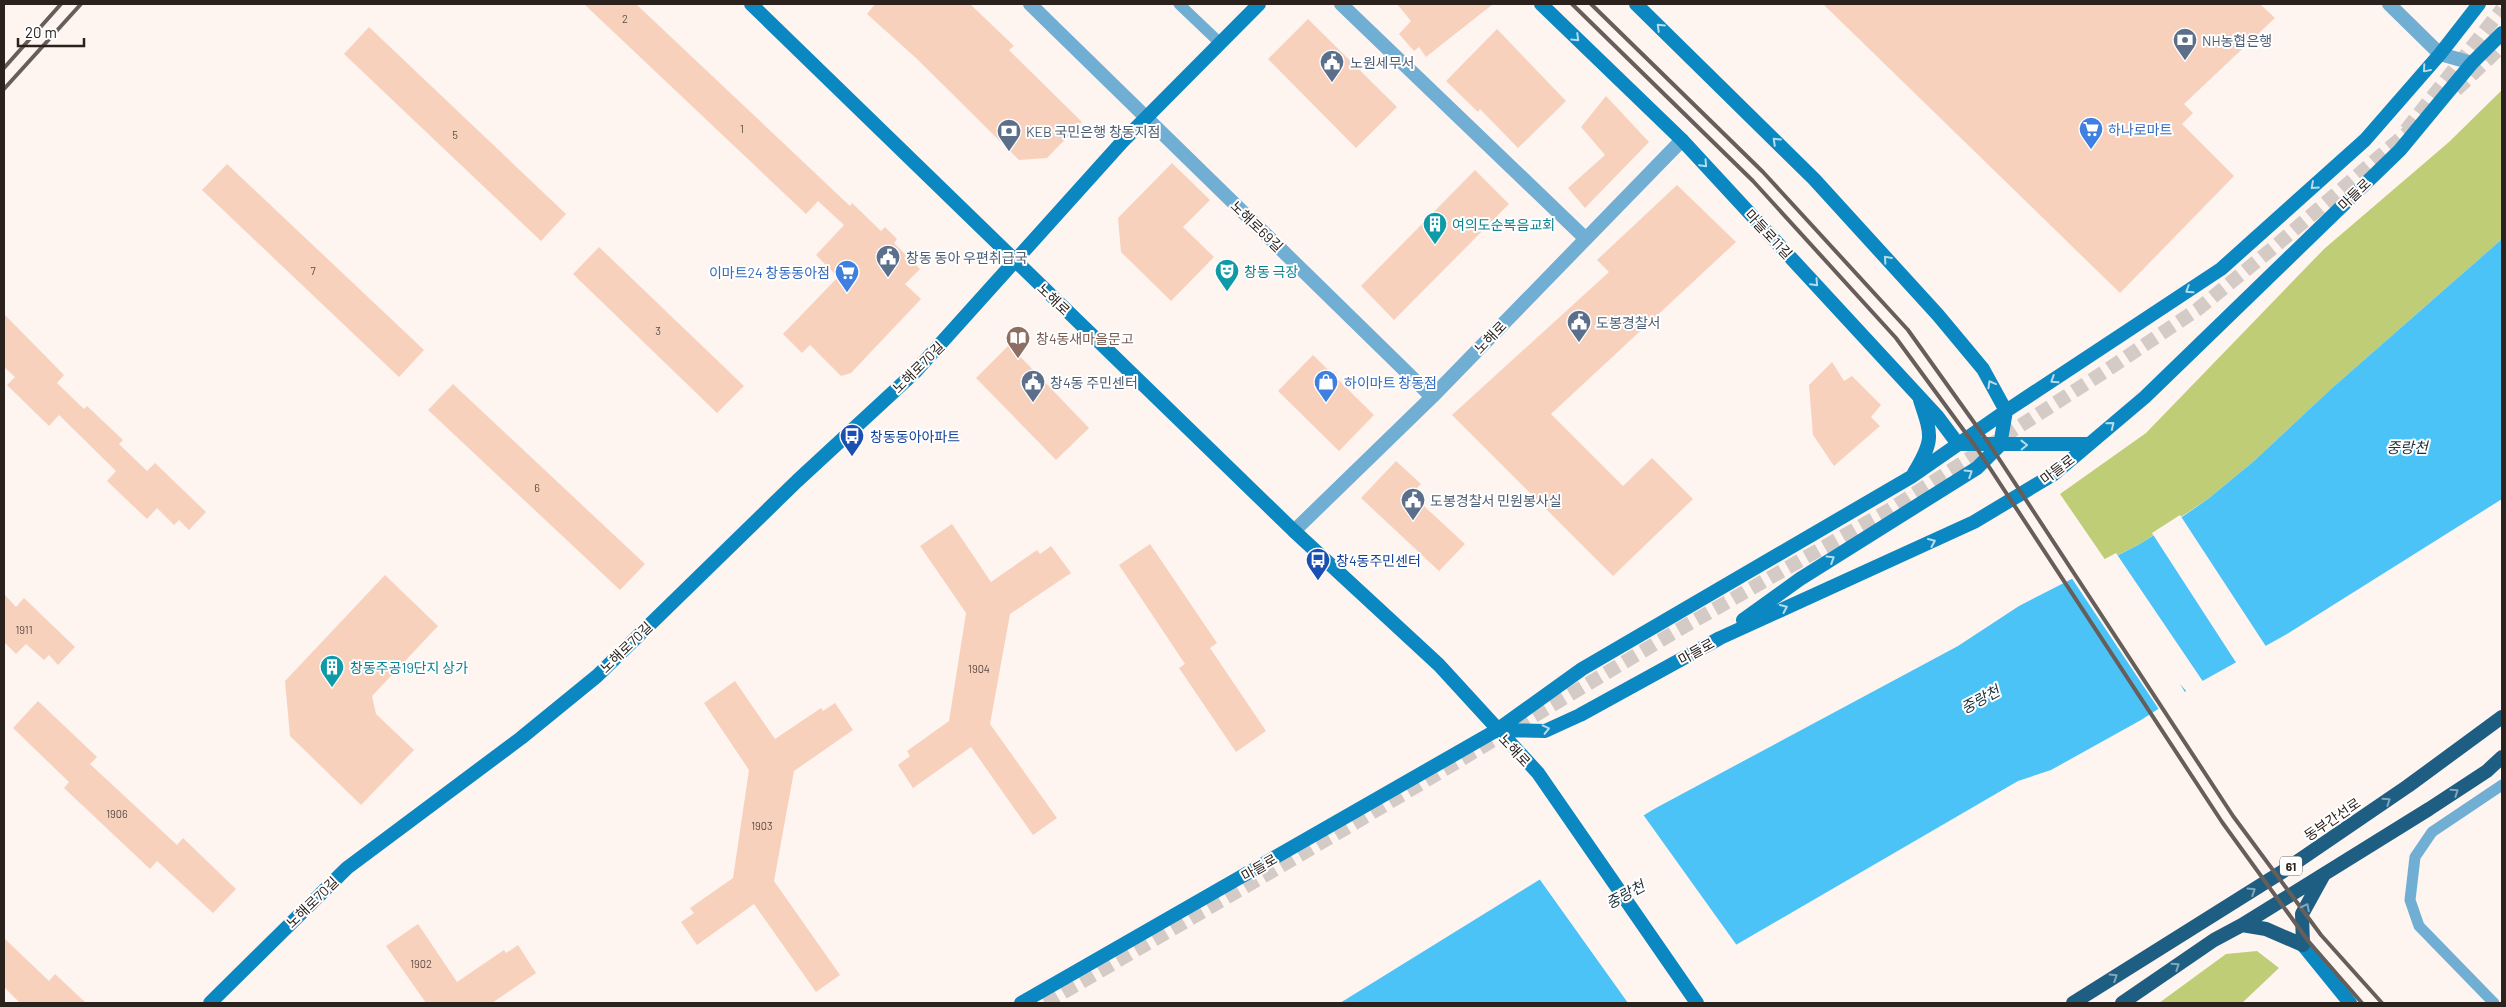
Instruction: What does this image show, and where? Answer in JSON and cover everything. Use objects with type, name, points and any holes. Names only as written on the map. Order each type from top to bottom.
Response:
[{"type":"highway","name":"동부간선로","points":[[2073,1003],[2285,870],[2408,786],[2502,717]]},
{"type":"highway","points":[[2122,1003],[2214,940],[2242,925],[2487,771],[2502,757]]},
{"type":"highway","points":[[2242,925],[2266,929],[2303,945],[2302,914],[2325,873]]},
{"type":"main road","points":[[1015,261],[1146,118],[1259,4]]},
{"type":"main road","name":"마들로11길","points":[[1541,4],[1682,140],[1918,395],[1958,444]]},
{"type":"main road","points":[[1636,4],[1827,193],[1938,315],[1983,369],[2006,411],[2000,445],[1977,468],[1800,578],[1720,638]]},
{"type":"main road","name":"마들로","points":[[1021,1003],[1498,730],[1582,669],[1911,478],[2006,411],[2221,269],[2365,140],[2440,54],[2479,4]]},
{"type":"main road","name":"노해로","points":[[756,6],[1015,261],[1294,531],[1439,665],[1538,773],[1697,1003]]},
{"type":"main road","name":"마들로","points":[[1498,730],[1545,731],[1580,716],[1720,638],[1974,522],[2054,474],[2145,397],[2400,150],[2472,63],[2502,33]]},
{"type":"main road","name":"노해로70길","points":[[210,1003],[347,868],[514,744],[596,676],[797,481],[915,372],[1015,261]]},
{"type":"main road","points":[[1911,478],[1927,450],[1931,431],[1918,395]]},
{"type":"main road","points":[[1958,444],[2088,444]]},
{"type":"main road","points":[[2303,945],[2350,1003]]},
{"type":"street","name":"노해로69길","points":[[1030,4],[1432,396]]},
{"type":"street","points":[[1341,4],[1586,238]]},
{"type":"street","points":[[2389,4],[2440,54],[2472,63]]},
{"type":"street","name":"노해로","points":[[1294,531],[1432,396],[1682,140]]},
{"type":"lane","points":[[1179,4],[1220,43]]},
{"type":"lane","points":[[2494,1003],[2419,926],[2410,900],[2415,858],[2432,832],[2502,785]]},
{"type":"green space","points":[[2502,90],[2502,239],[2331,389],[2254,461],[2208,499],[2140,544],[2106,561],[2060,494],[2146,433],[2324,249],[2449,142]]},
{"type":"green space","points":[[2257,951],[2279,968],[2242,1003],[2159,1003],[2226,954]]},
{"type":"water","name":"중랑천","points":[[2502,239],[2502,499],[2287,634],[2197,684],[2141,720],[2051,770],[2018,781],[1636,1003],[1340,1003],[1654,809],[1958,646],[2019,606],[2140,544],[2179,519],[2208,499],[2254,461],[2331,389]]},
{"type":"pier","points":[[2180,515],[2267,648],[2237,664],[2152,533]]},
{"type":"pier","points":[[2116,553],[2204,683],[2188,693],[2180,684],[2186,694],[2160,711],[2071,577]]},
{"type":"pier","points":[[1642,813],[1738,947],[1641,1003],[1628,1003],[1538,877]]},
{"type":"building","points":[[584,4],[636,4],[850,206],[852,203],[881,231],[885,227],[897,239],[894,243],[920,269],[905,284],[921,299],[851,373],[841,376],[810,345],[802,353],[783,334],[838,277],[816,255],[844,225],[818,201],[806,214]]},
{"type":"building","points":[[875,4],[970,4],[1014,46],[1009,50],[1082,122],[1047,158],[1019,160],[916,58],[867,14]]},
{"type":"building","points":[[1397,4],[1493,4],[1426,57],[1419,47],[1414,51],[1399,34],[1411,21]]},
{"type":"building","name":"하나로마트","points":[[1823,4],[2260,4],[2275,18],[2184,104],[2193,113],[2182,124],[2234,176],[2120,293]]},
{"type":"building","name":"노원세무서","points":[[1308,19],[1397,107],[1356,148],[1268,59]]},
{"type":"building","points":[[369,27],[566,214],[541,241],[344,54]]},
{"type":"building","points":[[1497,29],[1566,101],[1518,148],[1480,109],[1478,112],[1446,81]]},
{"type":"building","points":[[1606,96],[1649,142],[1585,208],[1568,188],[1605,155],[1581,127]]},
{"type":"building","points":[[1172,163],[1210,200],[1183,227],[1214,257],[1171,301],[1121,252],[1118,218]]},
{"type":"building","points":[[227,164],[424,350],[399,377],[202,190]]},
{"type":"building","name":"여의도순복음교회","points":[[1475,170],[1509,204],[1394,320],[1361,286]]},
{"type":"building","name":"도봉경찰서","points":[[1677,185],[1736,242],[1551,414],[1623,486],[1652,458],[1693,499],[1613,576],[1452,415],[1609,272],[1597,260]]},
{"type":"building","points":[[599,247],[744,386],[717,413],[573,274]]},
{"type":"building","points":[[4,314],[64,375],[57,383],[84,409],[87,406],[123,440],[119,444],[147,471],[155,463],[206,512],[189,530],[179,520],[174,525],[157,508],[147,519],[107,481],[116,471],[59,415],[49,426],[7,385],[15,377],[4,367]]},
{"type":"building","name":"창4동 주민센터","points":[[1009,345],[1089,428],[1056,460],[976,378]]},
{"type":"building","name":"하이마트 창동점","points":[[1313,355],[1374,415],[1339,451],[1278,391]]},
{"type":"building","points":[[1832,362],[1844,381],[1852,376],[1881,405],[1871,417],[1880,426],[1834,466],[1813,435],[1809,385]]},
{"type":"building","points":[[453,384],[645,564],[620,590],[428,410]]},
{"type":"building","name":"도봉경찰서 민원봉사실","points":[[1396,461],[1421,484],[1411,494],[1465,544],[1439,571],[1361,498]]},
{"type":"building","points":[[952,524],[991,582],[1037,550],[1040,554],[1051,546],[1071,573],[1010,614],[990,724],[1057,818],[1033,835],[971,747],[913,788],[898,765],[910,756],[907,751],[949,721],[966,613],[920,546]]},
{"type":"building","points":[[1150,544],[1217,643],[1210,648],[1266,731],[1236,752],[1179,668],[1185,664],[1119,565]]},
{"type":"building","name":"창동주공19단지 상가","points":[[385,575],[438,626],[372,696],[376,714],[414,750],[361,805],[290,736],[285,681]]},
{"type":"building","points":[[4,594],[16,607],[24,598],[75,647],[58,665],[49,655],[44,660],[26,644],[16,654],[4,642]]},
{"type":"building","points":[[735,681],[775,739],[821,708],[823,711],[835,703],[853,730],[794,771],[774,881],[840,975],[816,992],[754,904],[697,945],[681,922],[694,913],[690,908],[733,878],[749,770],[704,703]]},
{"type":"building","points":[[38,701],[97,757],[90,764],[177,845],[183,838],[236,889],[213,913],[157,861],[150,869],[64,788],[69,782],[13,728]]},
{"type":"building","points":[[418,924],[457,982],[504,950],[506,953],[518,945],[536,973],[492,1003],[426,1003],[386,946]]},
{"type":"building","points":[[4,938],[49,981],[55,974],[86,1003],[20,1003],[4,987]]},
{"type":"tunnel","points":[[2406,130],[2502,9]]},
{"type":"tunnel","points":[[2456,90],[2502,46]]},
{"type":"tunnel","points":[[1045,1003],[1348,827],[1678,630],[1889,510],[2104,372],[2198,309],[2273,248],[2415,126]]},
{"type":"railway","points":[[4,68],[61,4]]},
{"type":"railway","points":[[4,89],[81,4]]},
{"type":"railway","points":[[1572,4],[1753,181],[1896,338],[1976,447],[2222,822],[2309,942],[2362,1003]]},
{"type":"railway","points":[[1591,4],[1763,172],[1908,330],[1988,442],[2233,816],[2321,935],[2382,1003]]},
{"type":"place","name":"NH농협은행","points":[[2185,61]]},
{"type":"place","name":"노원세무서","points":[[1332,83]]},
{"type":"place","name":"하나로마트","points":[[2091,150]]},
{"type":"place","name":"KEB 국민은행 창동지점","points":[[1009,152]]},
{"type":"place","name":"여의도순복음교회","points":[[1435,245]]},
{"type":"place","name":"창동 동아 우편취급국","points":[[888,278]]},
{"type":"place","name":"창동 극장","points":[[1227,292]]},
{"type":"place","name":"이마트24 창동동아점","points":[[847,293]]},
{"type":"place","name":"도봉경찰서","points":[[1579,343]]},
{"type":"place","name":"창4동새마을문고","points":[[1018,359]]},
{"type":"place","name":"창4동 주민센터","points":[[1033,403]]},
{"type":"place","name":"하이마트 창동점","points":[[1326,403]]},
{"type":"place","name":"창동동아아파트","points":[[852,457]]},
{"type":"place","name":"도봉경찰서 민원봉사실","points":[[1413,521]]},
{"type":"place","name":"창4동주민센터","points":[[1318,581]]},
{"type":"place","name":"창동주공19단지 상가","points":[[332,688]]}]
